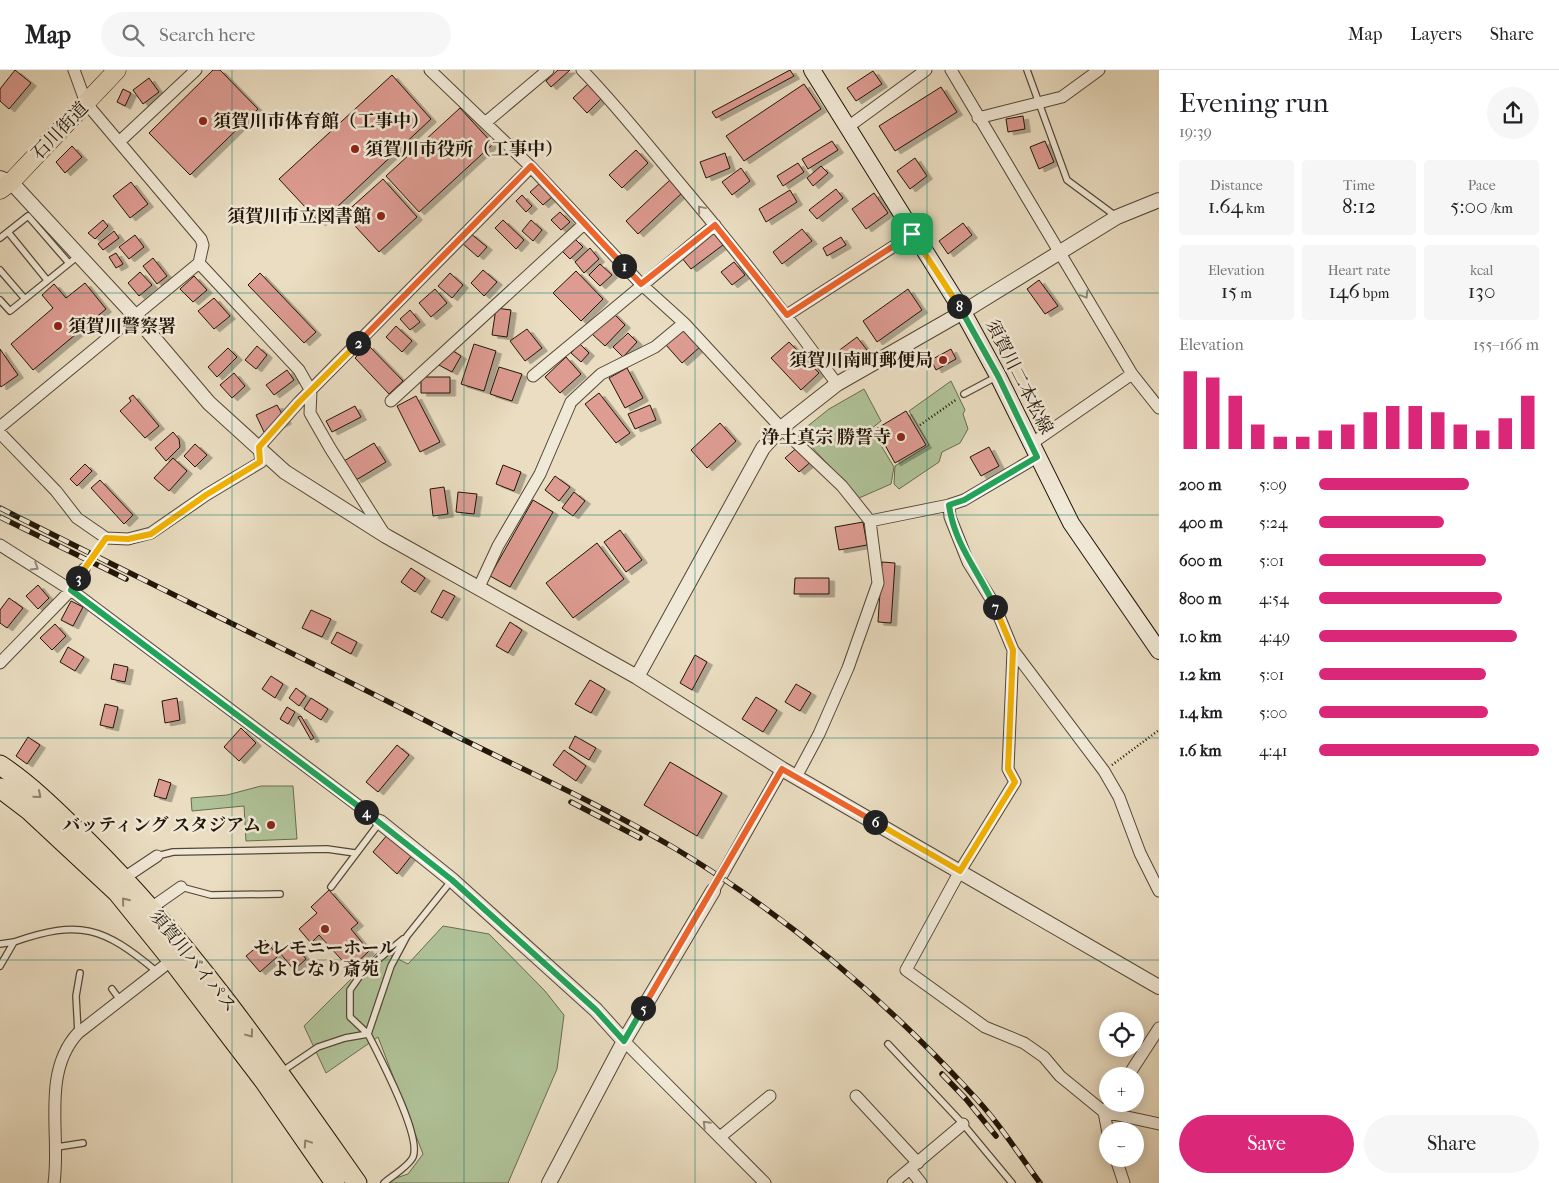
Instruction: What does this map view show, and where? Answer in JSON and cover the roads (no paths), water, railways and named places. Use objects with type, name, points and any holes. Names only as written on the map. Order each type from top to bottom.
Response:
[{"type":"highway","name":"須賀川バイパス","points":[[0,765],[56,811],[124,878],[150,908],[179,954],[273,1078],[357,1183]]},
{"type":"highway","name":"須賀川バイパス","points":[[0,788],[30,811],[117,892],[179,954]]},
{"type":"highway","name":"須賀川バイパス","points":[[273,1078],[334,1183]]},
{"type":"main road","name":"石川街道","points":[[4,183],[117,70]]},
{"type":"main road","name":"須賀川二本松線","points":[[812,70],[912,234],[963,312],[998,376],[1071,523],[1159,651]]},
{"type":"street","points":[[0,427],[199,263],[203,245],[201,239],[86,103],[74,70]]},
{"type":"street","points":[[118,142],[196,70]]},
{"type":"street","points":[[430,70],[531,166],[641,284],[684,323],[781,428],[842,486],[870,521],[878,583],[848,668],[819,734],[796,777]]},
{"type":"street","points":[[485,123],[548,70]]},
{"type":"street","points":[[582,70],[608,96],[715,225],[787,315],[837,384]]},
{"type":"street","points":[[848,127],[926,70]]},
{"type":"street","points":[[951,70],[1132,374],[1159,408]]},
{"type":"street","points":[[978,118],[1062,96],[1099,70]]},
{"type":"street","points":[[0,433],[56,491],[77,518],[106,538],[128,539],[151,534],[206,495],[260,462],[259,447],[531,166]]},
{"type":"street","points":[[4,183],[74,258],[135,316],[209,404],[286,472],[386,536],[637,677],[782,769],[1159,986]]},
{"type":"street","points":[[637,677],[763,448],[781,428],[837,384],[963,312],[1117,217],[1159,200]]},
{"type":"street","points":[[391,401],[584,224]]},
{"type":"street","points":[[533,376],[641,284],[715,225]]},
{"type":"street","points":[[787,315],[912,234]]},
{"type":"street","points":[[199,263],[299,370],[311,392],[310,413],[386,536]]},
{"type":"street","points":[[478,589],[498,546],[540,474],[571,402],[601,374],[620,367],[655,347],[684,323]]},
{"type":"street","points":[[870,521],[949,505],[964,500],[1034,450],[1132,374]]},
{"type":"street","points":[[949,505],[950,517],[968,562],[994,604],[1013,650],[1104,771],[1119,797],[1140,853],[1159,891]]},
{"type":"street","points":[[0,545],[71,590],[380,822],[452,880],[596,1010],[624,1041],[766,1183]]},
{"type":"street","points":[[0,663],[71,590],[84,569]]},
{"type":"street","points":[[1013,650],[1008,769],[1015,782],[960,871],[906,970],[985,1027],[1024,1043],[1044,1057],[1060,1076],[1099,1103]]},
{"type":"street","points":[[549,1183],[624,1041],[713,891],[782,769]]},
{"type":"street","points":[[124,878],[157,856]]},
{"type":"street","points":[[150,908],[182,886]]},
{"type":"street","points":[[54,1183],[57,1146],[54,1129],[57,1083],[68,1044],[78,1033],[179,954]]},
{"type":"street","points":[[1134,1067],[1159,1028]]},
{"type":"street","points":[[720,1137],[770,1096]]},
{"type":"street","points":[[856,1096],[914,1166],[921,1183]]},
{"type":"street","points":[[1120,1112],[1159,1124]]},
{"type":"street","points":[[894,1183],[964,1124]]},
{"type":"street","points":[[1119,1167],[1124,1183]]},
{"type":"lane","points":[[1026,70],[1067,180],[1117,217]]},
{"type":"lane","points":[[0,238],[28,216],[74,258],[10,311],[0,300]]},
{"type":"lane","points":[[8,232],[47,280]]},
{"type":"lane","points":[[0,270],[25,299]]},
{"type":"lane","points":[[964,394],[998,376]]},
{"type":"lane","points":[[331,887],[380,822]]},
{"type":"lane","points":[[157,856],[173,852],[318,849],[355,853]]},
{"type":"lane","points":[[368,1034],[391,966],[407,936],[452,880]]},
{"type":"lane","points":[[182,886],[211,895],[280,894]]},
{"type":"lane","points":[[0,944],[61,929],[92,930],[128,948],[156,971]]},
{"type":"lane","points":[[384,1183],[398,1170],[406,1166],[413,1157],[414,1145],[408,1118],[368,1034],[350,1017],[350,990],[362,973],[407,936]]},
{"type":"lane","points":[[0,966],[14,942]]},
{"type":"lane","points":[[78,1033],[76,996],[80,973]]},
{"type":"lane","points":[[112,989],[120,1000]]},
{"type":"lane","points":[[273,1078],[318,1047],[345,1038],[368,1034]]},
{"type":"lane","points":[[888,1044],[964,1124],[1012,1183]]},
{"type":"lane","points":[[57,1146],[83,1143]]},
{"type":"railway","points":[[0,508],[589,801],[676,849],[717,875],[795,930],[904,1024],[981,1103],[1040,1183]]},
{"type":"railway","points":[[0,517],[126,579]]},
{"type":"railway","points":[[571,802],[640,838]]},
{"type":"railway","points":[[942,1074],[966,1099],[996,1136]]},
{"type":"place","name":"須賀川市体育館（工事中）","points":[[203,121]]},
{"type":"place","name":"須賀川市役所（工事中）","points":[[355,149]]},
{"type":"place","name":"須賀川市立図書館","points":[[381,216]]},
{"type":"place","name":"須賀川警察署","points":[[58,326]]},
{"type":"place","name":"須賀川南町郵便局","points":[[943,360]]},
{"type":"place","name":"浄土真宗 勝誓寺","points":[[901,437]]},
{"type":"place","name":"バッティング スタジアム","points":[[271,825]]},
{"type":"place","name":"セレモニーホール よしなり斎苑","points":[[325,929]]}]
